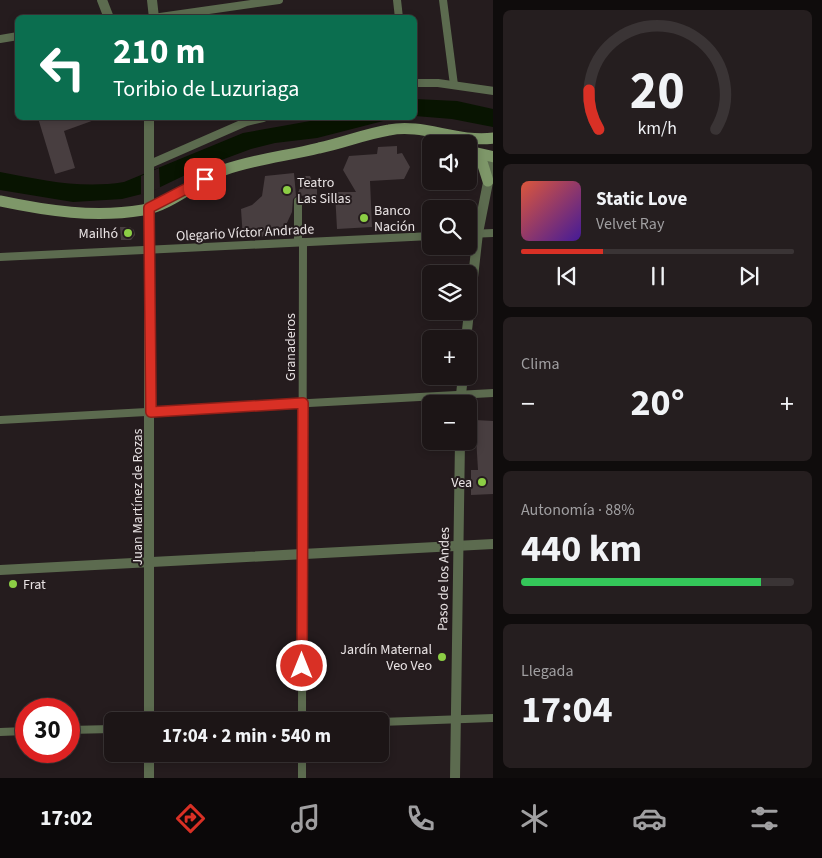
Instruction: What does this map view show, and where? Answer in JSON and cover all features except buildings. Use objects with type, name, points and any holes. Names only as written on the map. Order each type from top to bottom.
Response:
[{"type":"main road","points":[[0,201],[44,210],[72,213],[149,208],[222,171],[247,162],[321,148],[390,129],[410,129],[439,135]]},
{"type":"main road","points":[[477,139],[493,138]]},
{"type":"main road","points":[[477,153],[493,157]]},
{"type":"main road","points":[[477,157],[482,162],[488,181]]},
{"type":"street","points":[[102,0],[108,15]]},
{"type":"street","points":[[152,0],[154,15]]},
{"type":"street","points":[[190,15],[279,0]]},
{"type":"street","points":[[397,0],[399,15]]},
{"type":"street","points":[[443,0],[454,85]]},
{"type":"street","points":[[0,39],[15,36]]},
{"type":"street","points":[[417,83],[454,85],[493,92]]},
{"type":"street","name":"Juan Martínez de Rozas","points":[[149,120],[151,412],[149,712]]},
{"type":"street","points":[[150,178],[246,122],[254,120]]},
{"type":"street","points":[[477,223],[493,157]]},
{"type":"street","name":"Granaderos","points":[[298,201],[303,403],[302,712]]},
{"type":"street","points":[[477,234],[493,232]]},
{"type":"street","name":"Olegario Víctor Andrade","points":[[0,257],[422,236]]},
{"type":"street","points":[[467,330],[472,255]]},
{"type":"street","points":[[477,396],[493,394]]},
{"type":"street","points":[[0,420],[303,403],[422,400]]},
{"type":"street","name":"Paso de los Andes","points":[[455,778],[460,450]]},
{"type":"street","points":[[0,570],[493,544]]},
{"type":"street","points":[[389,722],[493,718]]},
{"type":"street","points":[[80,730],[104,729]]},
{"type":"street","points":[[0,732],[15,731]]},
{"type":"street","points":[[149,762],[149,778]]},
{"type":"street","points":[[302,762],[302,778]]},
{"type":"shaded area","points":[[417,99],[457,101],[493,109],[493,127],[452,119],[417,116]]},
{"type":"shaded area","points":[[316,120],[387,120],[317,138],[275,143],[251,149],[200,168],[150,192],[122,199],[73,202],[0,190],[0,172],[46,181],[77,184],[92,185],[124,182],[243,133]]},
{"type":"pier","points":[[159,168],[160,188],[141,195],[141,176]]},
{"type":"place","name":"Teatro Las Sillas","points":[[287,190]]},
{"type":"place","name":"Banco Nación","points":[[364,218]]},
{"type":"place","name":"Mailhó","points":[[128,233]]},
{"type":"place","name":"Vea","points":[[482,482]]},
{"type":"place","name":"Frat","points":[[13,584]]},
{"type":"place","name":"Jardín Maternal Veo Veo","points":[[442,657]]},
{"type":"route","points":[[205,179],[160,204],[149,208],[151,412],[303,403],[302,666]]}]
